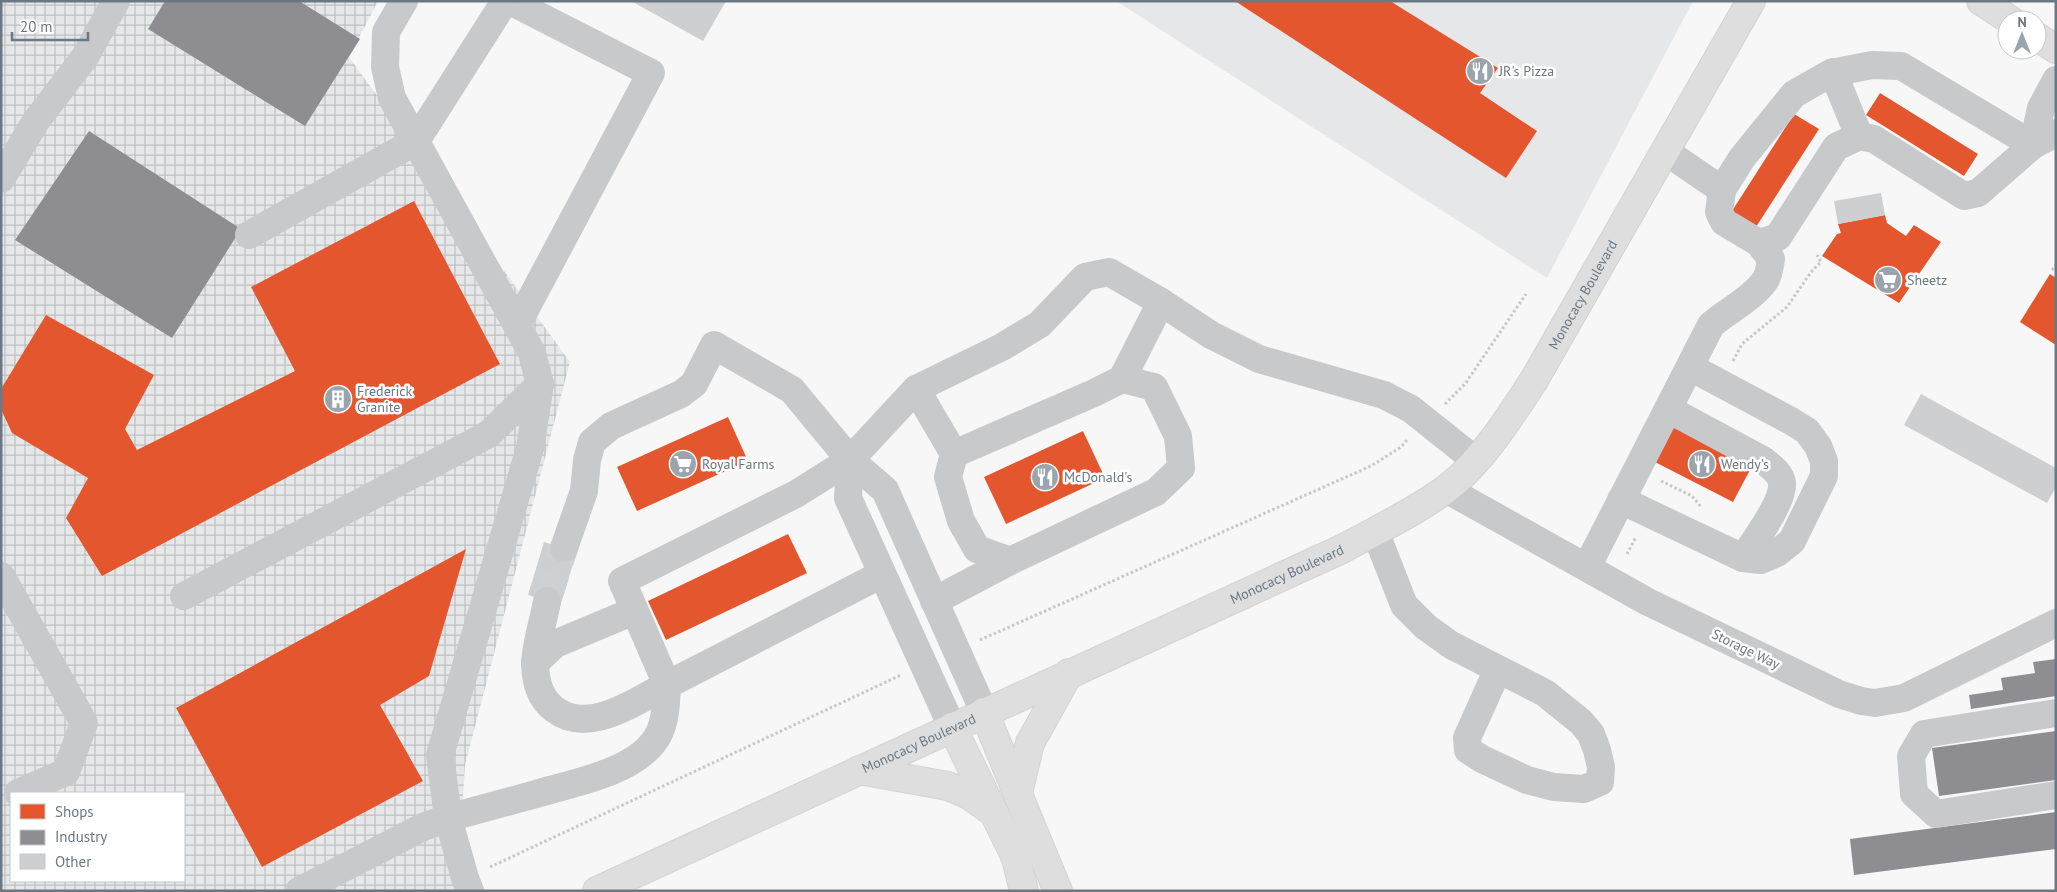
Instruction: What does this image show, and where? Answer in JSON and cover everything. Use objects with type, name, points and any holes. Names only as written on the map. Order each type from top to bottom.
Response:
[{"type":"main road","name":"Monocacy Boulevard","points":[[597,891],[1342,548],[1408,513],[1446,489],[1475,460],[1507,421],[1534,380],[1751,1]]},
{"type":"main road","points":[[1980,1],[1997,12]]},
{"type":"main road","points":[[1018,793],[1030,743],[1069,673]]},
{"type":"main road","points":[[984,712],[1058,891]]},
{"type":"main road","points":[[952,727],[1016,858],[1024,891]]},
{"type":"main road","points":[[859,770],[948,786],[969,795],[994,813]]},
{"type":"street","points":[[1,179],[36,120],[84,57],[116,1]]},
{"type":"street","points":[[404,1],[386,32],[385,67],[392,98],[532,353],[540,384],[530,448],[440,755],[448,818],[467,885]]},
{"type":"street","points":[[249,235],[416,141],[505,1]]},
{"type":"street","points":[[510,1],[651,73],[517,325]]},
{"type":"street","points":[[1587,567],[1711,325],[1750,296],[1767,278],[1771,259],[1760,243],[1724,222],[1719,212],[1722,190],[1742,158],[1794,94],[1833,72],[1872,65],[1901,66],[2044,139]]},
{"type":"street","points":[[1833,72],[1859,136]]},
{"type":"street","points":[[2044,139],[2041,108],[2056,80]]},
{"type":"street","points":[[1760,243],[1778,236],[1836,147],[1859,136],[1874,139],[1964,196],[1978,193],[2044,139]]},
{"type":"street","points":[[1665,152],[1722,190]]},
{"type":"street","points":[[299,891],[423,827],[611,771],[636,758],[653,743],[661,729],[666,709],[668,685],[622,581],[796,494],[850,460],[916,389],[1002,347],[1040,324],[1085,277],[1109,272],[1161,302],[1211,335],[1259,359],[1384,395],[1411,409],[1475,460]]},
{"type":"street","points":[[954,454],[1122,379],[1161,302]]},
{"type":"street","points":[[564,548],[584,491],[587,460],[592,442],[611,426],[681,394],[694,384],[714,345],[792,390],[850,460],[884,490],[984,712]]},
{"type":"street","points":[[1621,500],[1743,558],[1761,560],[1777,553],[1792,541],[1824,476],[1824,461],[1807,431],[1690,367]]},
{"type":"street","points":[[934,602],[1010,561],[1156,492],[1181,468],[1178,436],[1154,387],[1122,379]]},
{"type":"street","points":[[184,596],[490,434],[540,384]]},
{"type":"street","points":[[916,389],[954,454],[948,477],[961,522],[977,549],[1010,561]]},
{"type":"street","points":[[1668,409],[1763,460],[1775,470],[1782,482],[1781,496],[1743,558]]},
{"type":"street","points":[[850,460],[848,498],[952,727]]},
{"type":"street","name":"Storage Way","points":[[1446,489],[1648,602],[1839,694],[1861,701],[1875,704],[1904,698],[2056,623]]},
{"type":"street","points":[[1375,531],[1404,605],[1426,627],[1451,646],[1498,669],[1545,693],[1582,722],[1591,734],[1597,750],[1602,767],[1600,782],[1584,789],[1554,787],[1527,780],[1482,759],[1468,750],[1468,738],[1498,669]]},
{"type":"street","points":[[547,601],[535,663],[537,684],[544,701],[561,714],[585,720],[609,714],[668,685],[882,574]]},
{"type":"street","points":[[1,576],[84,723],[66,772],[20,792]]},
{"type":"street","points":[[535,663],[556,644],[634,611]]},
{"type":"street","points":[[2056,713],[1924,734],[1911,756],[1914,794],[1936,814],[2056,795]]},
{"type":"path","points":[[1718,383],[1730,367],[1742,344],[1787,307],[1820,262],[1817,255]]},
{"type":"path","points":[[2052,270],[2056,265]]},
{"type":"path","points":[[956,651],[1371,466],[1401,446],[1465,384],[1526,294]]},
{"type":"path","points":[[1661,480],[1692,496],[1704,511]]},
{"type":"path","points":[[467,885],[924,664]]},
{"type":"shaded area","points":[[1,1],[378,1],[349,57],[570,362],[465,765],[457,891],[1,891]]},
{"type":"shaded area","points":[[1116,1],[1693,1],[1547,278]]},
{"type":"building: Shops","points":[[1235,1],[1390,1],[1498,68],[1480,93],[1537,131],[1506,178]]},
{"type":"building: Shops","points":[[1880,93],[1978,154],[1964,176],[1866,115]]},
{"type":"building: Shops","points":[[1794,114],[1819,129],[1756,227],[1732,211]]},
{"type":"building: Shops","name":"Frederick Granite","points":[[414,201],[500,364],[102,576],[66,518],[88,478],[12,433],[1,409],[1,389],[46,315],[154,375],[125,429],[137,450],[295,371],[251,287]]},
{"type":"building: Shops","name":"Sheetz","points":[[1885,215],[1887,223],[1906,236],[1914,225],[1941,242],[1899,303],[1822,256],[1837,234],[1841,233],[1838,224]]},
{"type":"building: Shops","points":[[2050,274],[2056,278],[2056,345],[2020,322]]},
{"type":"building: Shops","name":"Royal Farms","points":[[728,417],[748,461],[637,511],[617,467]]},
{"type":"building: Shops","name":"Wendy's","points":[[1671,426],[1751,468],[1733,502],[1653,461]]},
{"type":"building: Shops","name":"McDonald's","points":[[1083,431],[1105,478],[1006,524],[984,477]]},
{"type":"building: Shops","points":[[788,534],[807,573],[666,640],[648,601]]},
{"type":"building: Shops","points":[[466,549],[429,676],[380,705],[423,781],[262,867],[176,708]]},
{"type":"building: Industry","points":[[165,1],[299,1],[360,39],[305,126],[148,29]]},
{"type":"building: Industry","points":[[89,131],[241,229],[172,338],[15,240]]},
{"type":"building: Industry","points":[[2056,659],[2056,696],[1971,709],[1969,695],[2003,690],[2001,678],[2035,673],[2033,662]]},
{"type":"building: Industry","points":[[2056,731],[2056,780],[1939,796],[1932,748]]},
{"type":"building: Industry","points":[[2056,812],[2056,849],[1854,875],[1850,839]]},
{"type":"building: Other","points":[[631,1],[726,1],[703,41]]},
{"type":"building: Other","points":[[1881,193],[1885,215],[1838,224],[1834,201]]},
{"type":"building: Other","points":[[1921,394],[2056,468],[2056,487],[2047,503],[1904,425]]},
{"type":"building: Other","points":[[544,542],[577,552],[560,605],[528,595]]},
{"type":"tunnel","points":[[547,601],[564,548]]},
{"type":"place","name":"JR's Pizza","points":[[1480,71]]},
{"type":"place","name":"Sheetz","points":[[1888,280]]},
{"type":"place","name":"Frederick Granite","points":[[338,399]]},
{"type":"place","name":"Royal Farms","points":[[683,464]]},
{"type":"place","name":"Wendy's","points":[[1702,464]]},
{"type":"place","name":"McDonald's","points":[[1045,477]]}]
